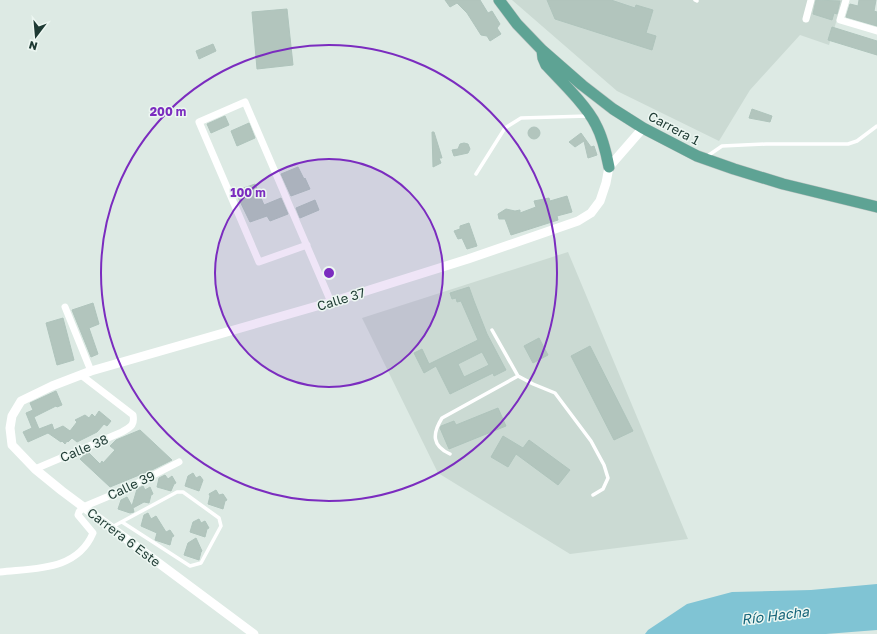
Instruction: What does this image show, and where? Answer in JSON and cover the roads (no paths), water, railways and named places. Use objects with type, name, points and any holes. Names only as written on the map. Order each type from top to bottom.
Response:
[{"type":"main road","name":"Carrera 1","points":[[498,0],[517,24],[542,50],[582,85],[613,109],[644,128],[703,158],[783,184],[877,207]]},
{"type":"main road","points":[[542,50],[542,58],[546,64],[581,103],[596,123],[604,144],[609,167]]},
{"type":"street","points":[[806,19],[811,0]]},
{"type":"street","points":[[846,0],[840,20],[877,31]]},
{"type":"street","points":[[307,245],[259,262],[199,122],[246,102],[307,245],[331,302]]},
{"type":"street","name":"Calle 37","points":[[10,428],[12,416],[21,401],[52,386],[91,371],[331,302],[468,259],[578,222],[591,213],[600,201],[609,167],[644,128]]},
{"type":"street","points":[[65,307],[91,371]]},
{"type":"street","name":"Calle 38","points":[[35,469],[122,432],[131,426],[134,421],[133,415],[81,375]]},
{"type":"street","name":"Carrera 6 Este","points":[[10,428],[12,444],[35,469],[83,507],[254,634]]},
{"type":"street","name":"Calle 39","points":[[83,507],[126,489],[179,462]]},
{"type":"street","points":[[0,572],[56,565],[76,556],[89,542],[93,533],[78,515],[83,507]]},
{"type":"lane","points":[[476,174],[505,128],[521,118],[591,116]]},
{"type":"lane","points":[[703,158],[722,146],[766,144],[848,144],[857,142],[877,126]]},
{"type":"lane","points":[[492,330],[518,376],[555,393],[591,441],[604,465],[608,478],[603,489],[593,495]]},
{"type":"lane","points":[[450,454],[441,450],[434,437],[436,428],[442,418],[518,376]]},
{"type":"lane","points":[[111,528],[122,522],[177,492],[183,492],[219,518],[221,526],[201,563],[190,566],[122,522]]},
{"type":"water","name":"Río Hacha","points":[[877,584],[877,630],[826,634],[645,634],[648,630],[687,604],[732,592],[811,590]]}]
